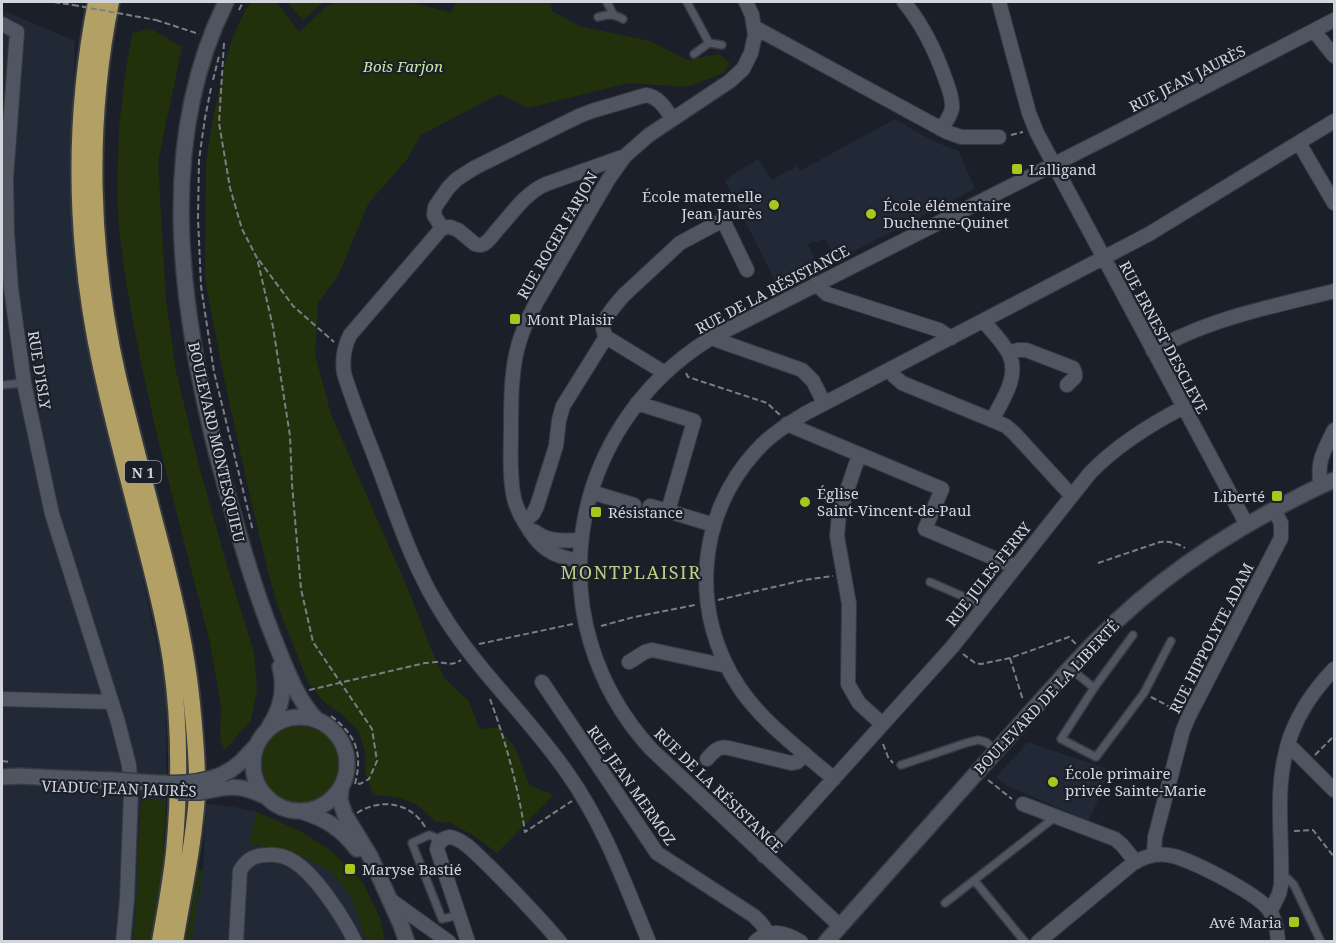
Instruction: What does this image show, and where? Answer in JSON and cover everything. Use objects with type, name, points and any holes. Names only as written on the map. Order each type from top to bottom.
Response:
[{"type":"highway","name":"N 1","points":[[96,2],[86,60],[80,129],[79,184],[84,266],[101,368],[162,614],[176,701],[177,816],[160,942]]},
{"type":"highway","name":"N 1","points":[[111,2],[103,45],[94,150],[96,228],[101,282],[118,376],[180,622],[189,677],[195,737],[197,784],[195,819],[175,942]]},
{"type":"main road","name":"BOULEVARD MONTESQUIEU","points":[[232,6],[196,81],[184,152],[182,211],[186,294],[198,375],[224,483],[281,672],[283,689],[278,712],[261,739]]},
{"type":"main road","name":"BOULEVARD DE LA LIBERTÉ","points":[[826,942],[1084,652],[1110,626],[1146,594],[1198,555],[1274,510],[1328,483]]},
{"type":"main road","name":"BOULEVARD MONTESQUIEU","points":[[271,633],[292,683],[309,711],[322,716]]},
{"type":"main road","points":[[389,899],[358,851],[343,833],[324,820],[301,811],[283,808],[267,797],[260,787],[254,773],[254,757],[261,739],[276,724],[289,718],[322,716],[342,742],[347,760],[349,787],[340,800],[345,815],[367,850],[389,899],[407,942]]},
{"type":"main road","name":"VIADUC JEAN JAURÈS","points":[[2,777],[181,783],[225,774],[242,761],[261,739]]},
{"type":"main road","name":"VIADUC JEAN JAURÈS","points":[[2,784],[184,792],[235,787],[251,790],[267,797]]},
{"type":"main road","points":[[301,811],[324,805],[349,787]]},
{"type":"street","points":[[746,2],[754,27],[941,129],[961,137],[999,137]]},
{"type":"street","points":[[904,2],[929,40],[950,93],[952,109],[941,129]]},
{"type":"street","name":"RUE ERNEST DESCLEVE","points":[[999,2],[1031,120],[1247,525]]},
{"type":"street","name":"RUE JEAN JAURÈS","points":[[1053,165],[1335,20]]},
{"type":"street","name":"RUE D'ISLY","points":[[2,24],[17,32],[6,165],[6,200],[11,288],[24,383],[56,528],[127,755],[130,784],[123,942]]},
{"type":"street","name":"RUE ROGER FARJON","points":[[579,560],[563,558],[547,549],[532,536],[516,503],[512,477],[511,421],[513,374],[519,341],[536,303],[625,156],[672,118],[739,73],[751,53],[754,27]]},
{"type":"street","points":[[1314,31],[1335,56]]},
{"type":"street","points":[[442,228],[434,211],[452,183],[474,168],[579,116],[646,95],[658,99],[672,118]]},
{"type":"street","points":[[834,779],[759,712],[739,687],[727,666],[714,634],[707,603],[705,572],[709,545],[714,525],[726,496],[740,471],[757,449],[787,424],[1168,223],[1335,121]]},
{"type":"street","points":[[1299,143],[1335,204]]},
{"type":"street","points":[[625,156],[535,190],[483,244],[478,245],[454,228],[442,228],[354,330],[344,351],[343,368],[413,557],[463,655],[488,677],[535,729],[582,794],[609,845],[649,942]]},
{"type":"street","name":"RUE DE LA RÉSISTANCE","points":[[840,926],[651,749],[622,711],[606,682],[593,650],[586,626],[580,587],[580,540],[591,492],[608,450],[622,424],[637,403],[676,362],[711,338],[1053,165]]},
{"type":"street","points":[[665,373],[606,337],[603,327],[605,320],[624,295],[680,243],[723,220],[747,270]]},
{"type":"street","points":[[816,284],[827,294],[939,330],[951,338]]},
{"type":"street","points":[[1153,351],[1214,323],[1335,291]]},
{"type":"street","points":[[983,321],[1009,353],[1012,363],[1011,380],[992,420]]},
{"type":"street","points":[[580,540],[549,540],[536,533],[524,521],[533,514],[537,506],[556,446],[563,406],[606,337]]},
{"type":"street","points":[[711,338],[802,370],[813,381],[824,403]]},
{"type":"street","points":[[1009,353],[1026,350],[1072,368],[1075,377],[1067,385]]},
{"type":"street","points":[[890,369],[902,383],[992,420],[1010,430],[1071,495]]},
{"type":"street","points":[[637,403],[694,421],[668,511]]},
{"type":"street","name":"RUE JULES FERRY","points":[[764,856],[953,646],[1090,472],[1117,448],[1184,407]]},
{"type":"street","points":[[787,424],[942,489],[925,529],[1015,567]]},
{"type":"street","points":[[1328,483],[1319,474],[1320,462],[1323,451],[1335,430]]},
{"type":"street","points":[[859,455],[843,499],[837,536],[849,604],[848,684],[858,703],[879,728]]},
{"type":"street","points":[[591,492],[634,505]]},
{"type":"street","points":[[650,506],[714,525]]},
{"type":"street","name":"RUE HIPPOLYTE ADAM","points":[[1154,854],[1158,827],[1183,730],[1279,543],[1282,532],[1281,523],[1274,510]]},
{"type":"street","points":[[630,662],[652,650],[727,666]]},
{"type":"street","points":[[1270,912],[1280,890],[1280,786],[1288,744],[1292,731],[1315,690],[1333,674]]},
{"type":"street","name":"RUE JEAN MERMOZ","points":[[542,682],[657,853],[754,916],[768,933]]},
{"type":"street","points":[[2,699],[111,702]]},
{"type":"street","points":[[1288,744],[1335,790]]},
{"type":"street","points":[[707,759],[721,747],[791,763],[797,762],[805,754]]},
{"type":"street","points":[[1023,804],[1115,839],[1136,862]]},
{"type":"street","points":[[468,942],[435,837],[455,837],[467,846],[514,890],[560,942]]},
{"type":"street","points":[[236,942],[240,871],[249,859],[267,854],[292,860],[311,876],[345,921],[355,942]]},
{"type":"street","points":[[1038,942],[1136,862],[1154,854],[1175,856],[1195,864],[1253,896],[1270,912],[1275,923],[1278,942]]},
{"type":"street","points":[[389,899],[444,940]]},
{"type":"street","points":[[755,942],[768,933],[783,933],[801,942]]},
{"type":"lane","points":[[607,2],[613,14]]},
{"type":"lane","points":[[687,2],[709,43]]},
{"type":"lane","points":[[598,17],[613,14],[623,19]]},
{"type":"lane","points":[[694,54],[709,43],[722,45]]},
{"type":"lane","points":[[2,385],[24,383]]},
{"type":"lane","points":[[930,582],[985,606]]},
{"type":"lane","points":[[1133,635],[1094,688],[1061,739],[1096,757],[1144,693],[1171,641]]},
{"type":"lane","points":[[1070,668],[1094,688]]},
{"type":"lane","points":[[901,765],[966,742],[978,740],[986,742],[996,751]]},
{"type":"lane","points":[[945,903],[1055,816]]},
{"type":"lane","points":[[435,837],[412,843],[442,919],[459,915]]},
{"type":"lane","points":[[1281,873],[1294,885],[1321,942]]},
{"type":"lane","points":[[974,880],[1025,942]]},
{"type":"path","points":[[54,2],[167,22],[217,40],[227,35]]},
{"type":"path","points":[[232,6],[243,2]]},
{"type":"path","points":[[217,40],[219,123],[230,188],[242,229],[257,258],[293,306],[344,351]]},
{"type":"path","points":[[217,40],[199,160],[198,218],[202,298],[214,372],[255,538]]},
{"type":"path","points":[[257,258],[273,327],[290,436],[291,484],[301,589],[313,642],[372,729],[377,760],[369,779],[349,787]]},
{"type":"path","points":[[676,362],[688,377],[770,404],[787,424]]},
{"type":"path","points":[[1098,563],[1167,541],[1198,555]]},
{"type":"path","points":[[307,691],[425,663],[436,662],[450,665],[472,646],[707,603],[804,580],[845,574]]},
{"type":"path","points":[[953,646],[978,664],[1010,658],[1069,637],[1084,652]]},
{"type":"path","points":[[1010,658],[1022,697],[1034,708]]},
{"type":"path","points":[[488,677],[489,697],[512,768],[525,832],[582,794]]},
{"type":"path","points":[[1144,693],[1189,716]]},
{"type":"path","points":[[322,716],[343,726],[355,742],[359,759],[357,774],[349,787]]},
{"type":"path","points":[[879,728],[880,738],[888,757],[895,765],[901,765]]},
{"type":"path","points":[[1307,763],[1335,736]]},
{"type":"path","points":[[978,771],[1008,796],[1023,804]]},
{"type":"path","points":[[353,816],[362,810],[382,804],[397,805],[414,813],[435,837]]},
{"type":"path","points":[[1281,832],[1313,830],[1335,857]]},
{"type":"shaded area","points":[[2,10],[75,41],[69,184],[79,305],[96,386],[135,543],[166,688],[166,801],[141,799],[133,941],[2,941]]},
{"type":"shaded area","name":"École élémentaire Duchenne-Quinet","points":[[895,119],[935,142],[959,151],[975,189],[837,260],[825,239],[808,244],[820,273],[803,282],[795,280],[779,289],[725,181],[758,159],[772,180],[797,166],[800,171]]},
{"type":"shaded area","name":"École primaire privée Sainte-Marie","points":[[1028,742],[1110,770],[1089,821],[1007,786],[996,777]]},
{"type":"shaded area","points":[[206,804],[257,812],[249,844],[290,851],[330,871],[351,896],[366,941],[192,942],[203,870]]},
{"type":"green space","name":"Bois Farjon","points":[[251,2],[277,2],[299,32],[327,6],[336,2],[408,2],[451,12],[457,2],[550,2],[552,11],[579,26],[650,41],[687,60],[719,54],[730,63],[723,73],[687,87],[629,83],[528,108],[499,94],[421,135],[407,159],[368,204],[339,274],[318,303],[315,354],[331,414],[445,679],[468,700],[480,729],[498,727],[516,749],[529,785],[554,795],[497,853],[476,837],[451,823],[436,822],[416,804],[396,797],[373,795],[365,771],[365,751],[358,730],[323,701],[308,682],[278,607],[246,479],[205,279],[206,161],[212,123],[233,36]]},
{"type":"green space","points":[[287,2],[324,2],[303,20]]},
{"type":"green space","points":[[151,29],[182,47],[158,162],[166,300],[176,371],[199,466],[254,653],[257,690],[251,720],[225,750],[220,740],[221,706],[209,639],[141,364],[119,229],[117,194],[119,127],[125,75],[132,33]]},
{"type":"green space","points":[[300,726],[315,729],[327,737],[335,749],[338,764],[335,779],[327,791],[315,799],[300,802],[285,799],[273,791],[265,779],[262,764],[265,749],[273,737],[285,729]]},
{"type":"green space","points":[[141,799],[166,801],[162,877],[150,941],[133,941]]},
{"type":"green space","points":[[257,812],[300,831],[333,852],[363,883],[380,918],[385,941],[366,941],[351,896],[330,871],[290,851],[249,844]]},
{"type":"green space","points":[[198,869],[203,870],[192,941],[186,941]]},
{"type":"place","name":"Lalligand","points":[[1017,169]]},
{"type":"place","name":"École maternelle Jean Jaurès","points":[[774,205]]},
{"type":"place","name":"École élémentaire Duchenne-Quinet","points":[[871,214]]},
{"type":"place","name":"Mont Plaisir","points":[[515,319]]},
{"type":"place","name":"Liberté","points":[[1277,496]]},
{"type":"place","name":"Église Saint-Vincent-de-Paul","points":[[805,502]]},
{"type":"place","name":"Résistance","points":[[596,512]]},
{"type":"place","name":"École primaire privée Sainte-Marie","points":[[1053,782]]},
{"type":"place","name":"Maryse Bastié","points":[[350,869]]},
{"type":"place","name":"Avé Maria","points":[[1294,922]]},
{"type":"district","name":"MONTPLAISIR","points":[[631,572]]}]
